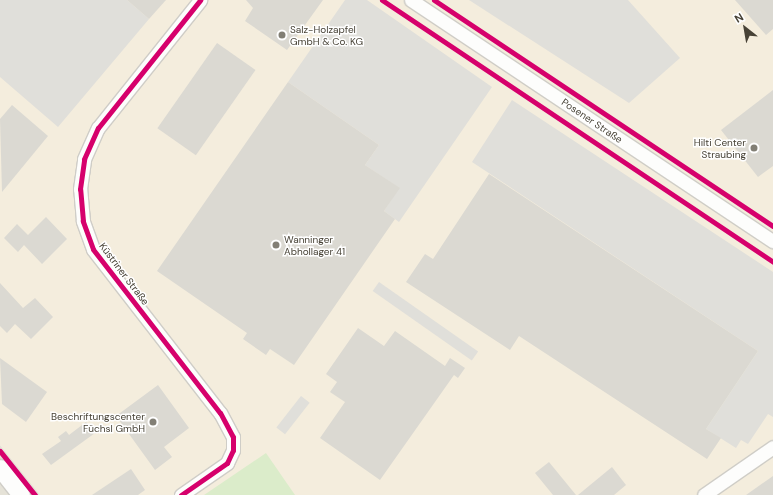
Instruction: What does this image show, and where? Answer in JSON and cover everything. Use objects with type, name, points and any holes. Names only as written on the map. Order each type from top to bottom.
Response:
[{"type":"street","name":"Küstriner Straße","points":[[181,495],[227,463],[233,450],[233,438],[220,413],[93,249],[83,221],[80,189],[84,159],[98,128],[200,0]]},
{"type":"street","name":"Posener Straße","points":[[411,0],[773,242]]},
{"type":"street","points":[[704,495],[773,447]]},
{"type":"street","points":[[0,468],[21,495]]},
{"type":"shaded area","points":[[0,0],[773,0],[773,495],[40,495],[0,445]]},
{"type":"shaded area","points":[[0,0],[127,0],[149,19],[58,127],[0,77]]},
{"type":"shaded area","points":[[345,0],[367,0],[492,87],[399,222],[384,211],[399,188],[365,165],[379,145],[288,82]]},
{"type":"shaded area","points":[[469,0],[628,0],[680,58],[629,103]]},
{"type":"shaded area","points":[[512,100],[773,272],[773,417],[768,414],[748,444],[741,440],[736,448],[706,429],[758,351],[472,162]]},
{"type":"shaded area","points":[[379,282],[478,351],[472,360],[373,291]]},
{"type":"shaded area","points":[[301,396],[310,403],[285,434],[276,428]]},
{"type":"shaded area","points":[[0,445],[31,482],[40,495],[0,495]]},
{"type":"green space","points":[[266,453],[295,495],[204,495]]},
{"type":"building","points":[[127,0],[166,0],[149,19]]},
{"type":"building","name":"Salz-Holzapfel GmbH & Co. KG","points":[[246,0],[323,0],[287,50],[245,21],[253,8]]},
{"type":"building","points":[[735,0],[773,0],[773,29],[766,35]]},
{"type":"building","points":[[217,43],[256,70],[196,155],[157,128]]},
{"type":"building","name":"Wanninger Abhollager 41","points":[[288,82],[379,145],[365,165],[400,188],[384,211],[395,219],[294,365],[270,349],[266,355],[243,339],[247,333],[157,271]]},
{"type":"building","name":"Hilti Center Straubing","points":[[773,90],[773,166],[758,177],[721,130]]},
{"type":"building","points":[[12,105],[48,136],[2,192],[0,119]]},
{"type":"building","points":[[489,174],[758,351],[706,429],[721,438],[707,459],[519,336],[510,350],[406,282],[425,254],[433,259]]},
{"type":"building","points":[[46,217],[67,239],[42,264],[24,245],[18,252],[4,238],[17,224],[28,235]]},
{"type":"building","points":[[0,283],[23,308],[35,298],[53,317],[31,339],[15,324],[7,333],[0,326]]},
{"type":"building","points":[[358,328],[384,346],[395,331],[445,366],[450,358],[465,368],[458,378],[454,375],[380,480],[320,438],[345,402],[330,392],[337,382],[326,374]]},
{"type":"building","points":[[0,358],[47,392],[26,422],[2,404]]},
{"type":"building","name":"Beschriftungscenter Füchsl GmbH","points":[[158,385],[189,428],[164,447],[172,457],[155,470],[116,416]]},
{"type":"building","points":[[86,422],[95,433],[51,465],[42,454],[61,441],[58,437],[66,431],[69,435]]},
{"type":"building","points":[[549,462],[576,495],[553,495],[535,473]]},
{"type":"building","points":[[612,467],[626,485],[614,495],[578,495]]},
{"type":"building","points":[[131,469],[145,490],[138,495],[92,495]]},
{"type":"building","points":[[773,476],[773,495],[746,495]]},
{"type":"cycle path","points":[[181,495],[227,463],[233,450],[233,437],[220,413],[93,249],[83,221],[80,189],[84,159],[98,128],[200,0]]},
{"type":"cycle path","points":[[382,0],[773,262]]},
{"type":"cycle path","points":[[434,0],[773,226]]},
{"type":"cycle path","points":[[0,451],[35,495]]},
{"type":"place","name":"Salz-Holzapfel GmbH & Co. KG","points":[[282,35]]},
{"type":"place","name":"Hilti Center Straubing","points":[[754,148]]},
{"type":"place","name":"Wanninger Abhollager 41","points":[[276,245]]},
{"type":"place","name":"Beschriftungscenter Füchsl GmbH","points":[[153,422]]}]
